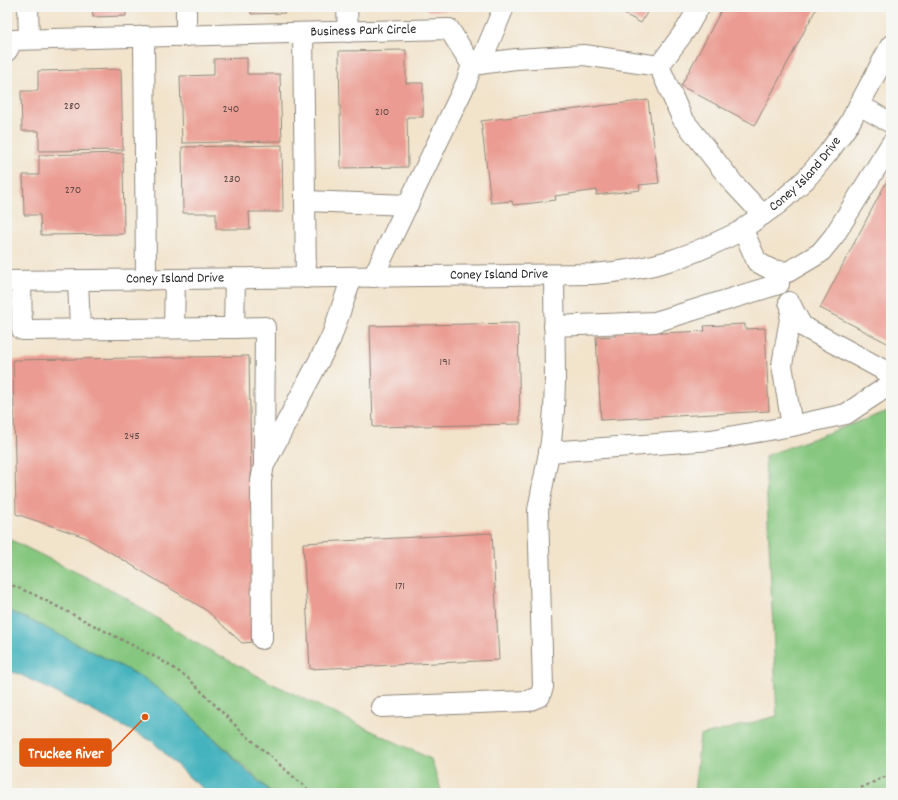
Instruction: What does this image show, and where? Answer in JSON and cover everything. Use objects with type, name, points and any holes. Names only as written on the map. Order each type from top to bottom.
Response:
[{"type":"street","points":[[14,42],[28,7]]},
{"type":"street","points":[[186,7],[186,36]]},
{"type":"street","points":[[347,7],[348,32]]},
{"type":"street","points":[[374,277],[466,83],[504,7]]},
{"type":"street","points":[[659,66],[688,28],[699,7]]},
{"type":"street","name":"Business Park Circle","points":[[14,42],[144,36],[450,29],[476,65]]},
{"type":"street","points":[[303,33],[306,278]]},
{"type":"street","points":[[144,36],[146,280]]},
{"type":"street","name":"Coney Island Drive","points":[[14,281],[593,274],[630,270],[672,260],[709,246],[743,230],[778,204],[806,179],[828,153],[849,124],[891,45]]},
{"type":"street","points":[[476,65],[516,60],[584,55],[659,66]]},
{"type":"street","points":[[659,66],[682,118],[733,183],[763,215]]},
{"type":"street","points":[[859,105],[891,123]]},
{"type":"street","points":[[554,326],[655,322],[780,275],[820,253],[834,236],[891,144]]},
{"type":"street","points":[[306,200],[408,206]]},
{"type":"street","points":[[743,230],[757,262],[780,275],[792,307],[802,326],[891,374]]},
{"type":"street","points":[[381,707],[528,701],[540,696],[543,687],[538,510],[549,452],[554,410],[554,275]]},
{"type":"street","points":[[264,465],[331,338],[352,277]]},
{"type":"street","points":[[234,278],[234,328]]},
{"type":"street","points":[[174,328],[175,279]]},
{"type":"street","points":[[78,280],[80,329]]},
{"type":"street","points":[[14,281],[14,330],[265,327],[264,465],[261,481],[262,639]]},
{"type":"street","points":[[792,307],[782,365],[792,426]]},
{"type":"street","points":[[549,452],[711,440],[792,426],[846,414],[891,384]]},
{"type":"path","points":[[7,583],[34,595],[140,649],[188,676],[238,729],[312,793]]},
{"type":"path","points":[[850,793],[891,774]]},
{"type":"green space","points":[[891,410],[891,793],[694,793],[700,736],[777,716],[765,456]]},
{"type":"green space","points":[[7,538],[120,594],[192,641],[273,684],[431,759],[442,793],[272,793],[187,712],[144,678],[36,623],[7,610]]},
{"type":"water","points":[[7,610],[36,623],[144,678],[187,712],[248,772],[272,793],[208,793],[189,777],[152,741],[21,675],[7,670]]},
{"type":"building","points":[[92,7],[126,7],[126,16],[93,17]]},
{"type":"building","points":[[251,7],[285,7],[285,13],[251,14]]},
{"type":"building","points":[[427,7],[461,7],[461,10],[427,11]]},
{"type":"building","points":[[611,7],[650,7],[641,23]]},
{"type":"building","points":[[723,7],[817,7],[755,125],[681,86]]},
{"type":"building","points":[[406,50],[406,83],[423,83],[423,117],[407,117],[408,167],[341,168],[339,51]]},
{"type":"building","points":[[247,58],[247,74],[280,74],[282,141],[182,143],[180,76],[214,75],[214,59]]},
{"type":"building","points":[[121,69],[123,150],[39,151],[39,131],[22,131],[21,91],[38,91],[38,71]]},
{"type":"building","points":[[648,100],[659,183],[639,185],[640,190],[596,195],[597,190],[555,196],[556,200],[533,203],[513,205],[512,201],[491,203],[481,121]]},
{"type":"building","points":[[282,145],[283,212],[249,212],[250,229],[216,229],[216,213],[183,213],[182,147]]},
{"type":"building","points":[[123,153],[124,234],[41,235],[40,215],[24,215],[23,175],[39,175],[39,155]]},
{"type":"building","points":[[891,173],[891,345],[820,308]]},
{"type":"building","points":[[518,323],[520,424],[373,427],[370,326]]},
{"type":"building","points":[[745,324],[745,329],[765,328],[769,411],[601,420],[596,337],[616,336],[616,331],[660,329],[661,333],[705,331],[704,326]]},
{"type":"building","points":[[249,356],[254,642],[242,643],[206,610],[85,537],[16,514],[13,360]]},
{"type":"building","points":[[492,533],[499,660],[310,669],[303,543]]},
{"type":"place","name":"Truckee River","points":[[145,717]]}]
